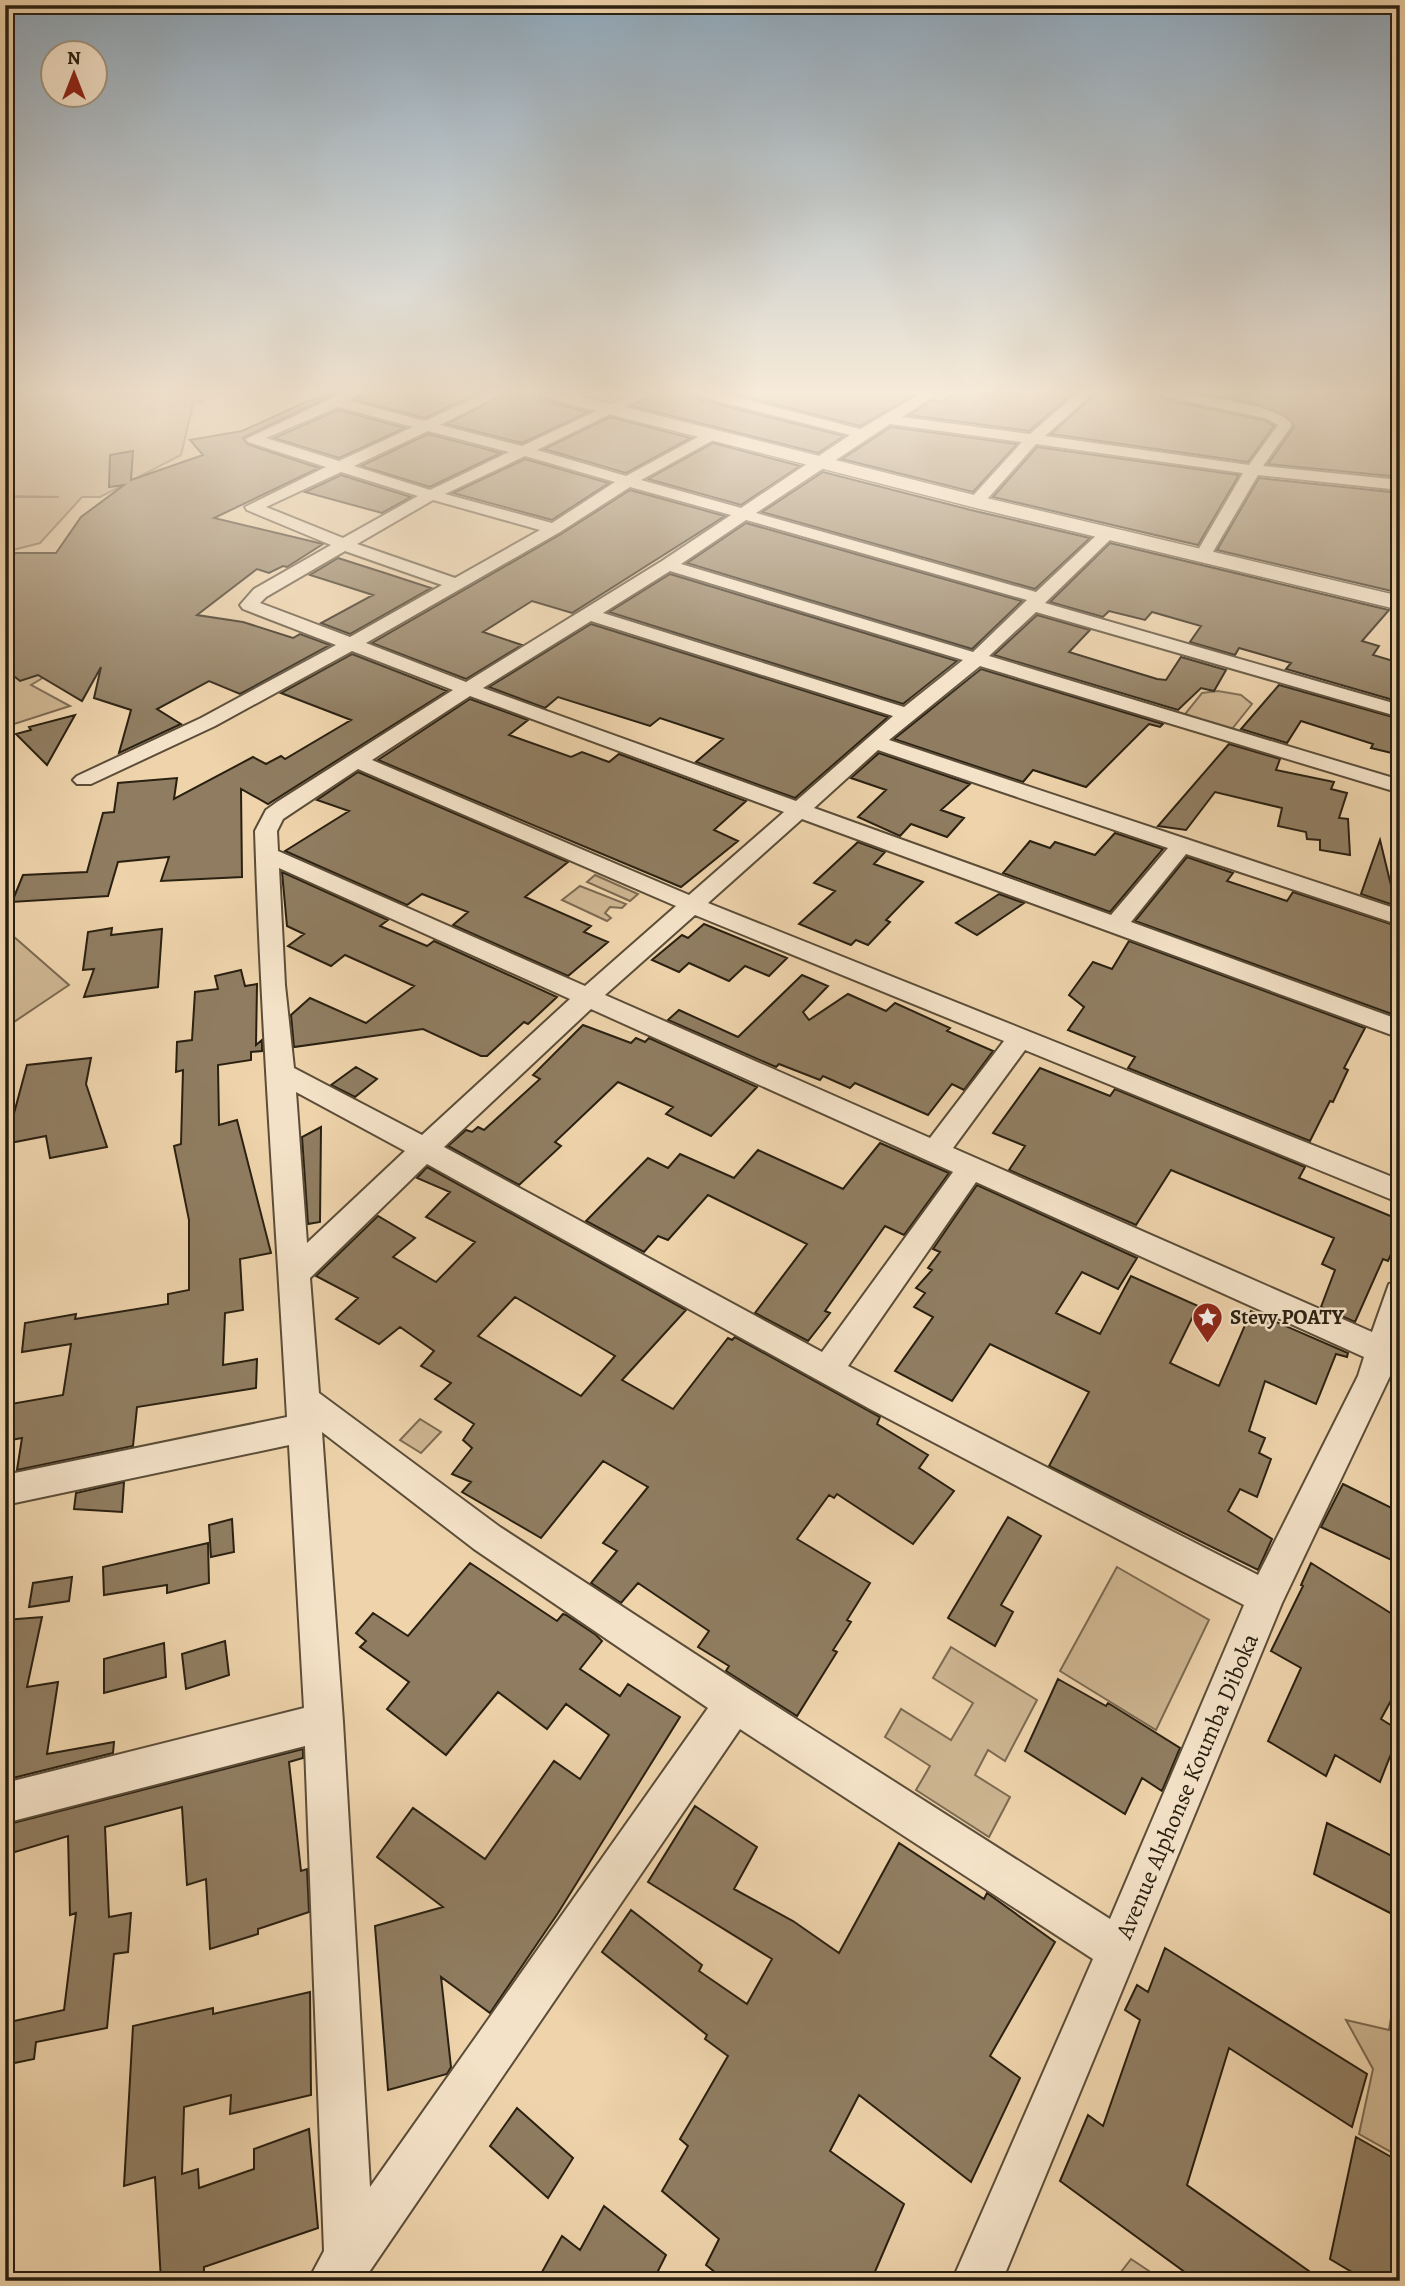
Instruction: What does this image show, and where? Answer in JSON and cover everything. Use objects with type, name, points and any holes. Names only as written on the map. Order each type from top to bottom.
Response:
[{"type":"street","points":[[270,500],[253,508],[341,545],[456,584]]},
{"type":"street","points":[[423,500],[260,593],[249,605],[468,689],[1400,1029]]},
{"type":"street","points":[[448,500],[554,529]]},
{"type":"street","points":[[83,780],[208,722],[554,529],[599,500]]},
{"type":"street","points":[[691,500],[1400,711]]},
{"type":"street","points":[[341,2268],[324,1722],[281,1073],[272,985],[266,831],[274,815],[468,689],[591,615],[764,500]]},
{"type":"street","points":[[967,500],[1400,603]]},
{"type":"street","points":[[1202,557],[1236,500]]},
{"type":"street","points":[[294,1275],[589,996],[874,742],[975,659],[1108,533]]},
{"type":"street","points":[[668,565],[1400,787]]},
{"type":"street","points":[[591,615],[907,714]]},
{"type":"street","points":[[874,742],[1400,918]]},
{"type":"street","points":[[358,761],[690,904],[1400,1192]]},
{"type":"street","points":[[1115,926],[1182,845]]},
{"type":"street","points":[[267,854],[1380,1350]]},
{"type":"street","points":[[935,1151],[1020,1038]]},
{"type":"street","points":[[281,1073],[427,1149],[827,1370],[1266,1597]]},
{"type":"street","points":[[827,1370],[971,1168]]},
{"type":"street","name":"Avenue Alphonse Koumba Diboka","points":[[977,2281],[1266,1597],[1374,1376],[1400,1293]]},
{"type":"street","points":[[5,1490],[302,1413],[735,1703],[1119,1950]]},
{"type":"street","points":[[341,2268],[539,1988],[735,1703]]},
{"type":"street","points":[[5,1803],[324,1722]]},
{"type":"shaded area","points":[[5,500],[80,500],[40,543],[5,552]]},
{"type":"shaded area","points":[[5,653],[76,658],[31,685],[70,706],[5,727]]},
{"type":"shaded area","points":[[1218,691],[1241,695],[1252,704],[1232,729],[1181,719],[1202,693]]},
{"type":"shaded area","points":[[595,875],[638,894],[630,901],[587,882]]},
{"type":"shaded area","points":[[580,886],[626,904],[622,908],[610,907],[605,913],[611,918],[607,921],[562,900]]},
{"type":"shaded area","points":[[5,929],[69,985],[5,1028]]},
{"type":"shaded area","points":[[420,1419],[441,1432],[421,1453],[400,1440]]},
{"type":"shaded area","points":[[1117,1567],[1209,1620],[1156,1730],[1060,1671]]},
{"type":"shaded area","points":[[951,1647],[1037,1700],[1005,1761],[988,1750],[975,1775],[1010,1797],[989,1837],[916,1790],[930,1766],[885,1737],[901,1709],[951,1740],[973,1703],[933,1678]]},
{"type":"shaded area","points":[[1393,2006],[1400,2011],[1400,2157],[1359,2134],[1373,2069],[1346,2020],[1389,2030]]},
{"type":"shaded area","points":[[1131,2259],[1164,2281],[1114,2281]]},
{"type":"building","points":[[104,500],[252,500],[214,518],[323,544],[287,567],[283,566],[269,573],[257,569],[197,615],[243,622],[293,638],[300,634],[330,645],[240,694],[209,681],[157,709],[181,724],[119,753],[131,710],[94,698],[101,667],[82,701],[38,675],[20,681],[5,669],[5,568],[15,553],[56,553],[81,517]]},
{"type":"building","points":[[333,500],[406,500],[382,513]]},
{"type":"building","points":[[477,500],[583,500],[552,520]]},
{"type":"building","points":[[615,500],[665,500],[725,516],[572,613],[532,601],[483,632],[522,645],[466,679],[372,643],[561,534]]},
{"type":"building","points":[[722,500],[749,500],[741,505]]},
{"type":"building","points":[[781,500],[931,500],[1090,538],[1035,589],[762,512]]},
{"type":"building","points":[[1004,500],[1225,500],[1198,545]]},
{"type":"building","points":[[1246,500],[1400,500],[1400,593],[1217,550]]},
{"type":"building","points":[[746,523],[1022,601],[972,649],[687,563]]},
{"type":"building","points":[[1110,543],[1389,610],[1362,641],[1379,646],[1373,655],[1400,663],[1400,702],[1286,669],[1291,663],[1239,648],[1235,655],[1190,642],[1201,626],[1152,612],[1145,620],[1109,611],[1103,617],[1050,602]]},
{"type":"building","points":[[338,558],[431,588],[350,634],[321,623],[373,595],[310,575]]},
{"type":"building","points":[[670,574],[957,661],[903,704],[609,612]]},
{"type":"building","points":[[1037,615],[1090,630],[1069,652],[1157,679],[1166,680],[1181,657],[1226,670],[1214,691],[1201,688],[1178,710],[994,655]]},
{"type":"building","points":[[591,624],[888,717],[795,798],[696,762],[723,739],[660,718],[650,726],[558,697],[545,708],[489,687]]},
{"type":"building","points":[[352,654],[447,691],[268,804],[241,789],[242,877],[161,881],[169,857],[118,862],[108,896],[12,902],[23,875],[87,872],[103,813],[114,812],[118,783],[177,778],[174,799],[253,757],[266,764],[281,756],[285,759],[351,720],[281,693]]},
{"type":"building","points":[[981,669],[1163,724],[1160,727],[1149,724],[1086,787],[1033,770],[1023,782],[894,739]]},
{"type":"building","points":[[1279,685],[1400,719],[1400,755],[1371,748],[1373,744],[1301,721],[1287,743],[1241,729]]},
{"type":"building","points":[[470,699],[528,720],[509,735],[571,757],[582,752],[609,762],[619,754],[746,801],[714,830],[738,841],[681,887],[378,760]]},
{"type":"building","points":[[75,715],[47,765],[16,734],[31,730],[29,727]]},
{"type":"building","points":[[1229,744],[1280,759],[1276,770],[1334,782],[1331,789],[1347,793],[1339,818],[1348,819],[1350,855],[1320,850],[1320,840],[1307,839],[1306,832],[1278,826],[1282,808],[1215,792],[1186,830],[1158,826]]},
{"type":"building","points":[[879,753],[970,784],[941,810],[964,818],[947,837],[911,824],[900,836],[858,817],[886,790],[851,778]]},
{"type":"building","points":[[358,772],[568,862],[525,897],[591,926],[584,932],[608,942],[568,976],[453,925],[468,912],[422,894],[407,905],[285,851],[349,811],[317,800]]},
{"type":"building","points":[[1115,833],[1163,849],[1110,912],[1003,873],[1030,841],[1050,848],[1055,842],[1095,855]]},
{"type":"building","points":[[1380,840],[1396,906],[1361,894]]},
{"type":"building","points":[[858,842],[885,852],[874,864],[923,882],[886,920],[890,922],[868,945],[856,940],[851,945],[799,924],[835,891],[814,883]]},
{"type":"building","points":[[1187,857],[1233,873],[1227,881],[1287,901],[1293,892],[1400,927],[1400,1017],[1135,921]]},
{"type":"building","points":[[282,872],[388,920],[380,926],[427,946],[434,941],[557,997],[528,1024],[524,1022],[487,1056],[481,1056],[423,1029],[294,1047],[291,1015],[310,998],[366,1023],[414,986],[345,955],[331,966],[288,946],[304,934],[287,926]]},
{"type":"building","points":[[999,894],[1024,903],[977,935],[956,923]]},
{"type":"building","points":[[704,924],[787,958],[769,976],[745,966],[729,981],[689,963],[679,972],[652,960],[682,935],[688,938]]},
{"type":"building","points":[[112,928],[111,935],[162,929],[158,987],[84,997],[94,969],[83,970],[88,932]]},
{"type":"building","points":[[1129,941],[1365,1028],[1344,1068],[1348,1070],[1333,1102],[1330,1101],[1310,1141],[1128,1068],[1135,1057],[1068,1030],[1084,1007],[1069,995],[1093,962],[1112,969]]},
{"type":"building","points":[[241,970],[245,986],[257,984],[256,1045],[262,1040],[262,1051],[251,1052],[251,1060],[218,1065],[219,1125],[237,1120],[271,1253],[240,1259],[243,1310],[225,1313],[223,1365],[257,1359],[256,1388],[137,1407],[133,1446],[17,1470],[22,1438],[5,1441],[5,1405],[63,1395],[71,1344],[22,1352],[25,1323],[76,1314],[75,1319],[168,1304],[168,1294],[189,1290],[189,1220],[174,1146],[181,1144],[183,1070],[176,1072],[177,1042],[192,1040],[195,992],[218,989],[215,976]]},
{"type":"building","points":[[802,975],[828,986],[803,1012],[809,1020],[848,994],[886,1011],[895,1003],[950,1028],[947,1031],[993,1051],[964,1090],[952,1084],[928,1115],[855,1083],[850,1088],[823,1076],[820,1080],[779,1064],[776,1067],[668,1020],[679,1010],[738,1037]]},
{"type":"building","points":[[583,1025],[631,1043],[636,1038],[645,1042],[649,1038],[757,1087],[711,1136],[666,1114],[673,1107],[618,1082],[555,1142],[561,1146],[519,1185],[448,1146],[466,1130],[472,1132],[478,1127],[484,1130],[540,1079],[533,1075]]},
{"type":"building","points":[[91,1058],[86,1084],[107,1147],[50,1158],[46,1136],[5,1144],[6,1118],[13,1117],[27,1065]]},
{"type":"building","points":[[356,1067],[377,1079],[355,1097],[331,1085]]},
{"type":"building","points":[[1040,1068],[1110,1096],[1115,1089],[1305,1167],[1299,1178],[1400,1220],[1400,1234],[1388,1261],[1383,1259],[1355,1322],[1321,1307],[1335,1270],[1322,1264],[1334,1238],[1171,1170],[1136,1225],[1009,1170],[1025,1146],[993,1133]]},
{"type":"building","points":[[321,1127],[320,1222],[308,1224],[302,1137]]},
{"type":"building","points":[[880,1143],[949,1173],[904,1235],[885,1226],[825,1311],[830,1313],[808,1341],[755,1313],[807,1244],[708,1195],[668,1240],[658,1236],[644,1252],[586,1221],[648,1158],[668,1168],[680,1154],[734,1178],[758,1150],[843,1189]]},
{"type":"building","points":[[427,1167],[686,1310],[622,1380],[673,1409],[728,1338],[732,1340],[735,1337],[880,1417],[877,1424],[928,1455],[919,1468],[954,1491],[913,1544],[837,1494],[834,1498],[829,1495],[797,1539],[870,1583],[847,1620],[851,1622],[833,1650],[837,1652],[797,1716],[726,1671],[729,1666],[698,1647],[709,1631],[638,1583],[621,1603],[591,1583],[617,1551],[603,1543],[648,1487],[603,1461],[541,1538],[462,1492],[471,1482],[452,1474],[472,1448],[463,1440],[474,1424],[435,1399],[451,1383],[421,1366],[434,1351],[400,1327],[379,1344],[336,1319],[358,1298],[316,1276],[378,1216],[415,1238],[393,1257],[436,1282],[475,1242],[426,1217],[450,1192],[417,1178]],"holes":[[[515,1297],[615,1356],[581,1396],[478,1336]]]},
{"type":"building","points":[[977,1185],[1137,1258],[1118,1289],[1082,1272],[1056,1313],[1100,1334],[1131,1276],[1198,1306],[1170,1363],[1219,1386],[1251,1311],[1348,1353],[1347,1357],[1336,1354],[1316,1404],[1265,1381],[1249,1431],[1265,1438],[1259,1453],[1271,1459],[1257,1497],[1240,1489],[1228,1511],[1272,1539],[1258,1570],[1049,1466],[1089,1392],[990,1344],[952,1401],[895,1371],[933,1317],[914,1307],[925,1293],[916,1288],[932,1270],[928,1268],[940,1252],[933,1249]]},
{"type":"building","points":[[124,1482],[122,1512],[74,1509],[76,1493]]},
{"type":"building","points":[[1343,1484],[1400,1512],[1400,1564],[1321,1527]]},
{"type":"building","points":[[1008,1517],[1041,1536],[1001,1605],[1013,1612],[995,1646],[948,1618]]},
{"type":"building","points":[[232,1519],[234,1552],[211,1557],[209,1525]]},
{"type":"building","points":[[208,1543],[209,1583],[167,1593],[167,1585],[104,1595],[103,1567]]},
{"type":"building","points":[[470,1563],[557,1621],[563,1614],[566,1615],[596,1635],[602,1641],[580,1669],[620,1696],[628,1684],[680,1717],[558,1913],[490,2013],[441,1977],[451,2067],[447,2074],[388,2090],[375,1926],[443,1907],[377,1857],[413,1808],[485,1859],[554,1761],[580,1779],[609,1735],[566,1704],[547,1729],[498,1692],[446,1755],[387,1709],[409,1682],[360,1647],[366,1641],[356,1633],[373,1613],[408,1636]]},
{"type":"building","points":[[1311,1563],[1400,1619],[1400,1684],[1381,1719],[1400,1731],[1380,1782],[1335,1755],[1326,1776],[1268,1741],[1301,1668],[1271,1651],[1303,1586],[1301,1585]]},
{"type":"building","points":[[72,1577],[69,1601],[29,1607],[33,1583]]},
{"type":"building","points":[[42,1617],[27,1687],[58,1682],[47,1754],[114,1742],[113,1753],[5,1780],[5,1620]]},
{"type":"building","points":[[225,1641],[229,1675],[186,1689],[182,1654]]},
{"type":"building","points":[[164,1643],[166,1677],[104,1693],[104,1659]]},
{"type":"building","points":[[1058,1679],[1106,1706],[1108,1703],[1180,1748],[1162,1791],[1142,1778],[1125,1814],[1025,1751]]},
{"type":"building","points":[[303,1749],[303,1758],[289,1762],[301,1871],[307,1869],[309,1912],[258,1929],[258,1934],[210,1949],[206,1879],[187,1885],[182,1807],[105,1827],[109,1917],[131,1913],[128,1952],[114,1954],[107,2028],[36,2042],[34,2059],[5,2065],[5,2023],[64,2010],[76,1913],[70,1915],[68,1836],[5,1855],[5,1825]]},
{"type":"building","points":[[695,1806],[757,1847],[734,1889],[793,1921],[839,1953],[899,1843],[984,1899],[987,1893],[1055,1942],[990,2056],[1020,2078],[971,2182],[859,2095],[830,2151],[904,2204],[871,2281],[726,2281],[706,2265],[719,2239],[662,2191],[688,2146],[680,2139],[728,2056],[705,2039],[707,2035],[602,1952],[631,1910],[702,1965],[699,1971],[747,2004],[772,1959],[648,1882]]},
{"type":"building","points":[[1327,1823],[1400,1860],[1400,1918],[1314,1874]]},
{"type":"building","points":[[1165,1948],[1367,2074],[1352,2127],[1229,2048],[1187,2185],[1323,2281],[1197,2281],[1060,2181],[1088,2115],[1103,2126],[1140,2020],[1125,2010],[1137,1985],[1148,1992]]},
{"type":"building","points":[[310,1992],[311,2095],[230,2114],[231,2095],[184,2107],[182,2174],[198,2169],[199,2188],[254,2169],[254,2149],[309,2129],[318,2228],[204,2267],[204,2275],[189,2281],[161,2281],[155,2177],[124,2186],[133,2026],[213,2008],[213,2014]]},
{"type":"building","points":[[517,2108],[573,2158],[548,2198],[490,2146]]},
{"type":"building","points":[[1356,2137],[1400,2162],[1400,2281],[1367,2281],[1330,2259]]},
{"type":"building","points":[[604,2206],[666,2255],[653,2281],[537,2281],[562,2236],[580,2250]]},
{"type":"place","name":"Stevy POATY","points":[[1207,1344]]}]
